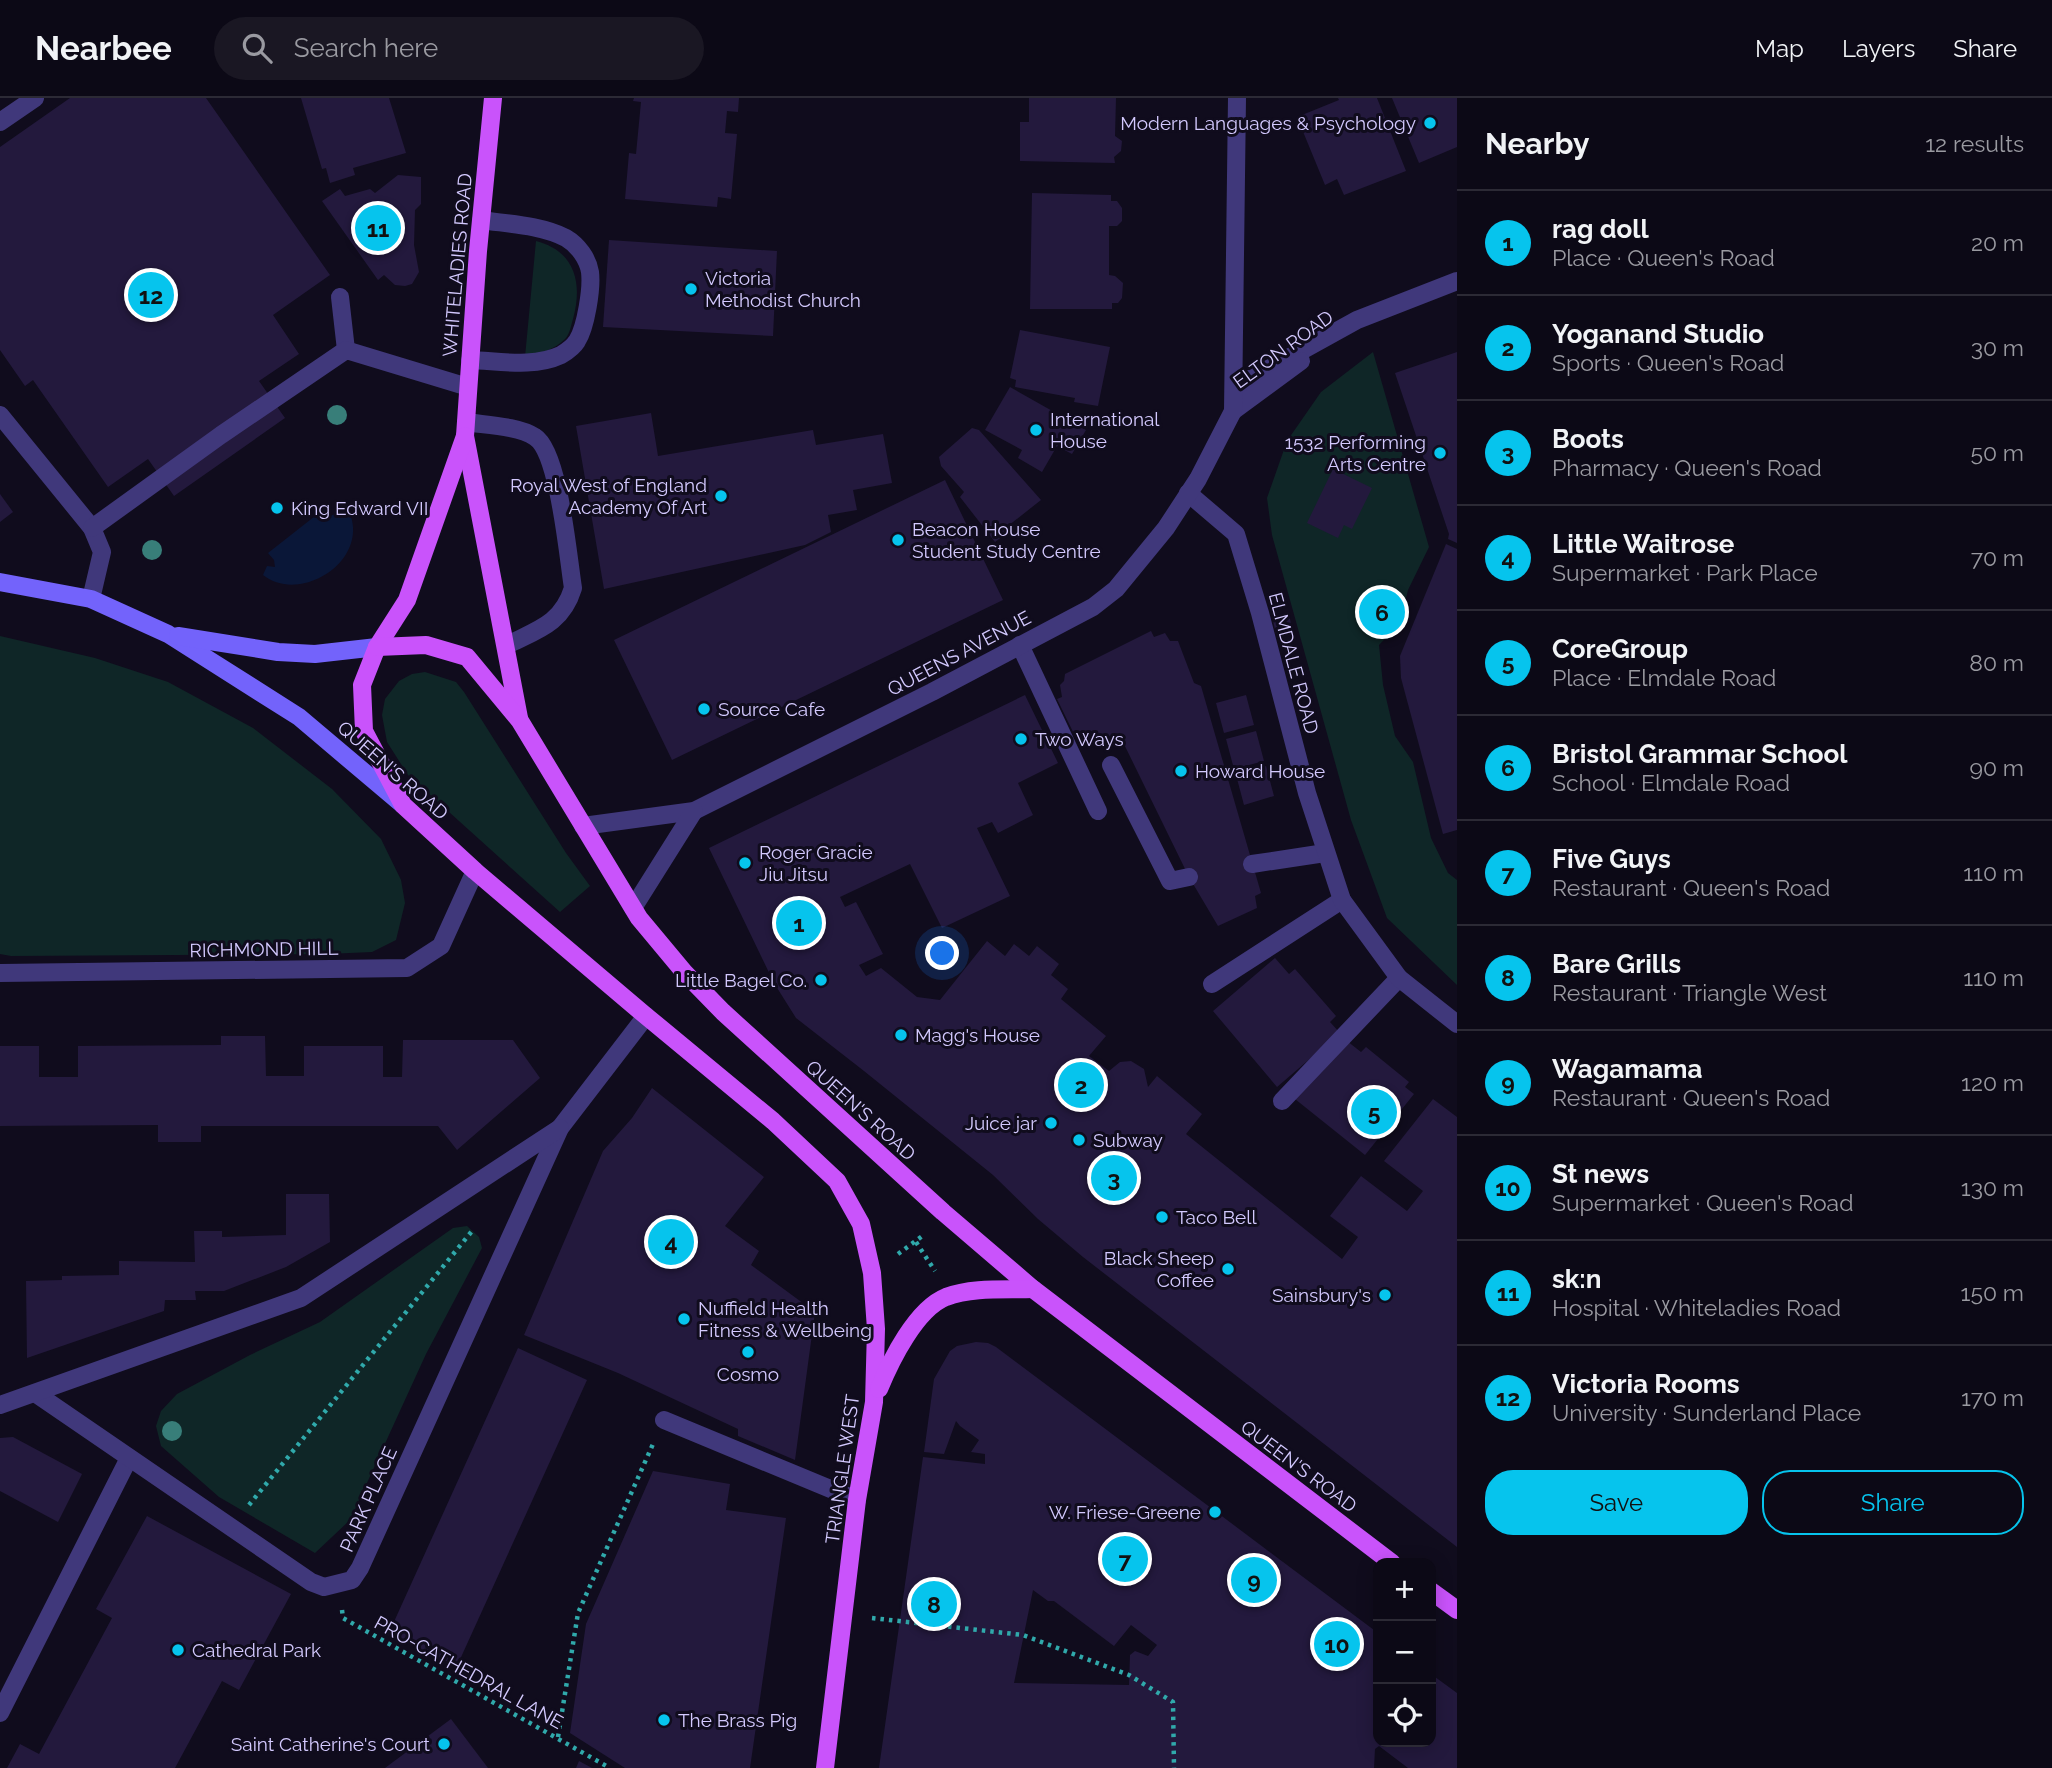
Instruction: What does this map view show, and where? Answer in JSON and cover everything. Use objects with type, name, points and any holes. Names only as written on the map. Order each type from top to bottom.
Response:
[{"type":"main road","name":"WHITELADIES ROAD","points":[[465,429],[493,98]]},
{"type":"main road","points":[[465,429],[520,721]]},
{"type":"main road","points":[[403,805],[365,731],[362,685],[377,647],[407,600],[465,429]]},
{"type":"main road","name":"QUEEN'S ROAD","points":[[0,582],[91,599],[168,634],[299,717],[403,805],[475,871],[773,1121],[836,1181]]},
{"type":"main road","points":[[168,634],[278,652],[315,654],[377,647]]},
{"type":"main road","name":"QUEEN'S ROAD","points":[[377,647],[426,645],[467,657],[520,721],[634,908],[684,972],[764,1051],[1033,1290],[1385,1558]]},
{"type":"main road","name":"TRIANGLE WEST","points":[[825,1768],[857,1500],[874,1402],[876,1329],[872,1273],[861,1224],[836,1181]]},
{"type":"main road","points":[[874,1402],[891,1360],[928,1307],[946,1297],[983,1290],[1033,1290]]},
{"type":"main road","points":[[1436,1595],[1457,1611]]},
{"type":"street","points":[[0,122],[35,98]]},
{"type":"street","points":[[1193,486],[1233,411],[1237,98]]},
{"type":"street","points":[[470,359],[526,363],[543,362],[564,354],[577,341],[590,296],[590,271],[580,250],[565,238],[534,227],[481,220]]},
{"type":"street","name":"ELTON ROAD","points":[[1234,388],[1357,320],[1457,281]]},
{"type":"street","points":[[340,298],[346,349]]},
{"type":"street","name":"ELTON ROAD","points":[[1233,411],[1357,320]]},
{"type":"street","points":[[346,349],[468,387]]},
{"type":"street","points":[[92,528],[346,349]]},
{"type":"street","points":[[0,415],[92,528],[102,552],[91,599]]},
{"type":"street","points":[[465,429],[521,431],[536,437],[554,468],[573,588],[568,603],[554,621],[507,645]]},
{"type":"street","name":"QUEENS AVENUE","points":[[694,811],[932,692],[1094,607],[1116,589],[1167,528],[1193,486]]},
{"type":"street","name":"ELMDALE ROAD","points":[[1193,486],[1236,534],[1260,612],[1307,793],[1342,900],[1399,978],[1457,1024]]},
{"type":"street","points":[[1020,645],[1098,811]]},
{"type":"street","points":[[1111,765],[1170,881],[1189,877]]},
{"type":"street","points":[[583,825],[694,811]]},
{"type":"street","points":[[634,908],[694,811]]},
{"type":"street","points":[[1252,864],[1325,853]]},
{"type":"street","name":"RICHMOND HILL","points":[[0,974],[407,968],[441,946],[475,871]]},
{"type":"street","points":[[1212,984],[1342,900]]},
{"type":"street","points":[[1282,1101],[1399,978]]},
{"type":"street","name":"PARK PLACE","points":[[338,1585],[352,1580],[360,1568],[560,1128],[646,1016]]},
{"type":"street","name":"PARK PLACE","points":[[0,1405],[301,1298],[560,1128]]},
{"type":"street","points":[[35,1393],[311,1582],[324,1587],[338,1585]]},
{"type":"street","points":[[663,1420],[857,1500]]},
{"type":"street","points":[[0,1713],[129,1458]]},
{"type":"path","points":[[231,1528],[472,1231]]},
{"type":"path","points":[[558,1737],[578,1613],[663,1420]]},
{"type":"path","name":"PRO-CATHEDRAL LANE","points":[[338,1585],[343,1618],[610,1768]]},
{"type":"path","points":[[843,1615],[1023,1635],[1129,1675],[1173,1702],[1174,1768]]},
{"type":"green space","points":[[536,241],[560,252],[573,270],[576,306],[568,335],[561,343],[525,357]]},
{"type":"green space","points":[[1373,352],[1429,547],[1408,590],[1400,623],[1379,645],[1383,685],[1395,736],[1413,762],[1431,838],[1448,873],[1457,880],[1457,985],[1387,918],[1351,820],[1272,535],[1267,498],[1287,441],[1321,392]]},
{"type":"green space","points":[[0,636],[95,658],[168,682],[253,728],[332,789],[381,839],[401,880],[405,903],[396,940],[372,952],[327,954],[0,954]]},
{"type":"green space","points":[[425,672],[456,682],[464,692],[566,853],[590,886],[560,912],[408,775],[387,742],[382,715],[385,699],[399,681],[412,674]]},
{"type":"green space","points":[[467,1226],[479,1237],[482,1248],[426,1354],[350,1520],[315,1553],[219,1497],[161,1446],[156,1426],[161,1411],[177,1394],[320,1322],[453,1228]]},
{"type":"water","points":[[324,509],[330,516],[348,509],[353,528],[350,545],[342,560],[313,581],[295,585],[278,583],[263,575],[267,566],[275,567],[274,560],[268,553]]},
{"type":"building","points":[[70,98],[206,98],[330,275],[273,315],[299,354],[259,381],[285,418],[174,496],[148,459],[108,487],[33,380],[25,386],[0,350],[0,147]]},
{"type":"building","points":[[301,98],[389,98],[406,153],[353,168],[355,175],[330,183],[326,168],[322,169]]},
{"type":"building","points":[[634,98],[739,98],[738,112],[727,111],[725,133],[737,134],[731,199],[718,197],[717,207],[625,199],[629,153],[636,154],[641,102],[633,101]]},
{"type":"building","points":[[1029,98],[1116,98],[1115,136],[1122,141],[1121,151],[1114,157],[1115,163],[1020,161],[1020,122],[1029,122]]},
{"type":"building","points":[[1338,98],[1377,98],[1406,171],[1344,195],[1337,179],[1325,185],[1297,117],[1339,100]]},
{"type":"building","name":"Modern Languages & Psychology","points":[[1392,98],[1457,98],[1457,147],[1419,163]]},
{"type":"building","points":[[398,175],[421,177],[421,204],[415,210],[414,245],[419,272],[412,284],[405,286],[395,285],[384,275],[378,280],[322,201],[340,189],[345,196],[370,189],[375,193]]},
{"type":"building","points":[[1032,193],[1111,195],[1111,201],[1117,201],[1122,208],[1122,221],[1117,226],[1109,226],[1109,275],[1115,276],[1123,283],[1122,298],[1118,303],[1112,303],[1112,309],[1030,309]]},
{"type":"building","name":"Victoria Methodist Church","points":[[609,240],[777,251],[773,336],[603,327]]},
{"type":"building","points":[[1020,330],[1110,347],[1098,406],[1074,402],[1075,398],[1015,387],[1016,380],[1010,378]]},
{"type":"building","name":"1532 Performing Arts Centre","points":[[1457,352],[1457,543],[1448,539],[1449,534],[1395,373]]},
{"type":"building","name":"International House","points":[[1010,387],[1086,430],[1072,454],[1057,446],[1042,472],[1018,458],[1022,450],[985,430]]},
{"type":"building","name":"Royal West of England Academy Of Art","points":[[651,413],[658,456],[813,430],[816,445],[883,434],[892,483],[853,490],[857,510],[828,515],[831,532],[805,545],[604,589],[576,426]]},
{"type":"building","points":[[972,428],[979,430],[1041,500],[1008,526],[1011,530],[995,542],[960,497],[964,492],[941,466],[939,457]]},
{"type":"building","points":[[1333,469],[1372,488],[1352,529],[1344,525],[1338,538],[1307,523]]},
{"type":"building","name":"Beacon House Student Study Centre","points":[[945,480],[1003,600],[672,760],[614,640]]},
{"type":"building","points":[[0,494],[13,512],[0,522]]},
{"type":"building","points":[[1446,544],[1457,549],[1457,830],[1443,834],[1401,678],[1400,656]]},
{"type":"building","points":[[1289,613],[1292,631],[1276,634],[1272,616]]},
{"type":"building","name":"Howard House","points":[[1151,631],[1154,637],[1165,633],[1170,641],[1178,641],[1194,683],[1201,686],[1261,893],[1255,896],[1257,908],[1218,926],[1189,877],[1121,738],[1111,745],[1102,746],[1097,743],[1089,746],[1083,739],[1076,738],[1057,699],[1062,697],[1060,685],[1065,674]]},
{"type":"building","points":[[1025,695],[1058,763],[1018,783],[1033,815],[998,833],[992,822],[977,828],[1010,896],[942,928],[910,864],[840,897],[845,907],[856,902],[883,954],[859,965],[866,976],[881,968],[917,997],[940,1000],[987,941],[1005,956],[1014,944],[1029,956],[1037,946],[1059,964],[1051,975],[1068,989],[1061,999],[1106,1036],[1089,1056],[1109,1071],[1120,1062],[1131,1061],[1144,1069],[1148,1087],[1157,1076],[1202,1114],[1186,1134],[1342,1259],[1358,1237],[1330,1216],[1361,1176],[1407,1211],[1423,1191],[1384,1161],[1433,1099],[1457,1117],[1457,1547],[1083,1257],[1038,1219],[993,1175],[796,1018],[774,983],[709,848]]},
{"type":"building","points":[[1246,695],[1254,725],[1224,733],[1216,703]]},
{"type":"building","points":[[1256,731],[1264,761],[1234,769],[1226,739]]},
{"type":"building","points":[[1266,766],[1274,796],[1244,805],[1236,775]]},
{"type":"building","points":[[1275,958],[1289,974],[1295,969],[1336,1016],[1330,1022],[1340,1033],[1277,1087],[1213,1011]]},
{"type":"building","points":[[221,1036],[265,1036],[266,1076],[304,1076],[304,1046],[383,1046],[383,1077],[402,1077],[403,1040],[513,1040],[540,1078],[457,1150],[438,1126],[201,1126],[201,1142],[158,1142],[158,1125],[0,1126],[0,1046],[39,1046],[39,1077],[78,1077],[78,1046],[221,1045]]},
{"type":"building","points":[[1347,1041],[1361,1052],[1366,1047],[1409,1082],[1405,1087],[1414,1094],[1365,1155],[1295,1099]]},
{"type":"building","points":[[652,1088],[764,1177],[725,1226],[759,1251],[751,1265],[815,1312],[795,1460],[738,1436],[738,1429],[618,1373],[524,1335],[603,1151],[632,1118]]},
{"type":"building","points":[[286,1194],[329,1194],[330,1242],[286,1267],[224,1291],[195,1291],[196,1300],[165,1300],[164,1311],[27,1358],[26,1281],[62,1280],[62,1276],[119,1275],[119,1261],[195,1262],[194,1231],[222,1231],[222,1237],[286,1235]]},
{"type":"building","points":[[976,1342],[996,1347],[1373,1629],[1373,1747],[1378,1747],[1375,1749],[1374,1768],[879,1768],[923,1457],[985,1464],[985,1454],[971,1452],[979,1440],[956,1421],[944,1454],[924,1452],[934,1379],[950,1351],[957,1346]],"holes":[[[1033,1590],[1048,1601],[1054,1601],[1114,1646],[1131,1625],[1157,1645],[1148,1656],[1135,1651],[1130,1655],[1129,1685],[1014,1683]]]},
{"type":"building","points":[[518,1348],[587,1380],[457,1666],[388,1635]]},
{"type":"building","points":[[13,1437],[82,1474],[58,1522],[0,1491],[0,1438]]},
{"type":"building","points":[[653,1471],[730,1484],[726,1510],[786,1518],[750,1768],[625,1768],[570,1733],[586,1624]]},
{"type":"building","name":"Cathedral Park","points":[[147,1516],[291,1594],[239,1690],[222,1681],[175,1768],[7,1768],[20,1744],[39,1754],[112,1618],[96,1609]]},
{"type":"building","points":[[1436,1678],[1457,1693],[1457,1768],[1408,1768],[1380,1747],[1436,1747]]},
{"type":"building","name":"Saint Catherine's Court","points":[[451,1719],[488,1768],[385,1768]]},
{"type":"building","points":[[579,1761],[592,1768],[576,1768]]},
{"type":"place","name":"Modern Languages & Psychology","points":[[1430,123]]},
{"type":"place","name":"sk:n","points":[[378,228]]},
{"type":"place","name":"Victoria Methodist Church","points":[[691,289]]},
{"type":"place","name":"Victoria Rooms","points":[[151,295]]},
{"type":"place","name":"International House","points":[[1036,430]]},
{"type":"place","name":"1532 Performing Arts Centre","points":[[1440,453]]},
{"type":"place","name":"Royal West of England Academy Of Art","points":[[721,496]]},
{"type":"place","name":"King Edward VII","points":[[277,508]]},
{"type":"place","name":"Beacon House Student Study Centre","points":[[898,540]]},
{"type":"place","name":"Bristol Grammar School","points":[[1382,612]]},
{"type":"place","name":"Source Cafe","points":[[704,709]]},
{"type":"place","name":"Two Ways","points":[[1021,739]]},
{"type":"place","name":"Howard House","points":[[1181,771]]},
{"type":"place","name":"Roger Gracie Jiu Jitsu","points":[[745,863]]},
{"type":"place","name":"rag doll","points":[[799,923]]},
{"type":"place","name":"Little Bagel Co.","points":[[821,980]]},
{"type":"place","name":"Magg's House","points":[[901,1035]]},
{"type":"place","name":"Yoganand Studio","points":[[1081,1085]]},
{"type":"place","name":"CoreGroup","points":[[1374,1112]]},
{"type":"place","name":"Juice jar","points":[[1051,1123]]},
{"type":"place","name":"Subway","points":[[1079,1140]]},
{"type":"place","name":"Boots","points":[[1114,1178]]},
{"type":"place","name":"Taco Bell","points":[[1162,1217]]},
{"type":"place","name":"Little Waitrose","points":[[671,1242]]},
{"type":"place","name":"Black Sheep Coffee","points":[[1228,1269]]},
{"type":"place","name":"Sainsbury's","points":[[1385,1295]]},
{"type":"place","name":"Nuffield Health Fitness & Wellbeing","points":[[684,1319]]},
{"type":"place","name":"Cosmo","points":[[748,1352]]},
{"type":"place","name":"W. Friese-Greene","points":[[1215,1512]]},
{"type":"place","name":"Five Guys","points":[[1125,1559]]},
{"type":"place","name":"Wagamama","points":[[1254,1580]]},
{"type":"place","name":"Bare Grills","points":[[934,1604]]},
{"type":"place","name":"St news","points":[[1337,1644]]},
{"type":"place","name":"Cathedral Park","points":[[178,1650]]},
{"type":"place","name":"The Brass Pig","points":[[664,1720]]},
{"type":"place","name":"Saint Catherine's Court","points":[[444,1744]]}]
